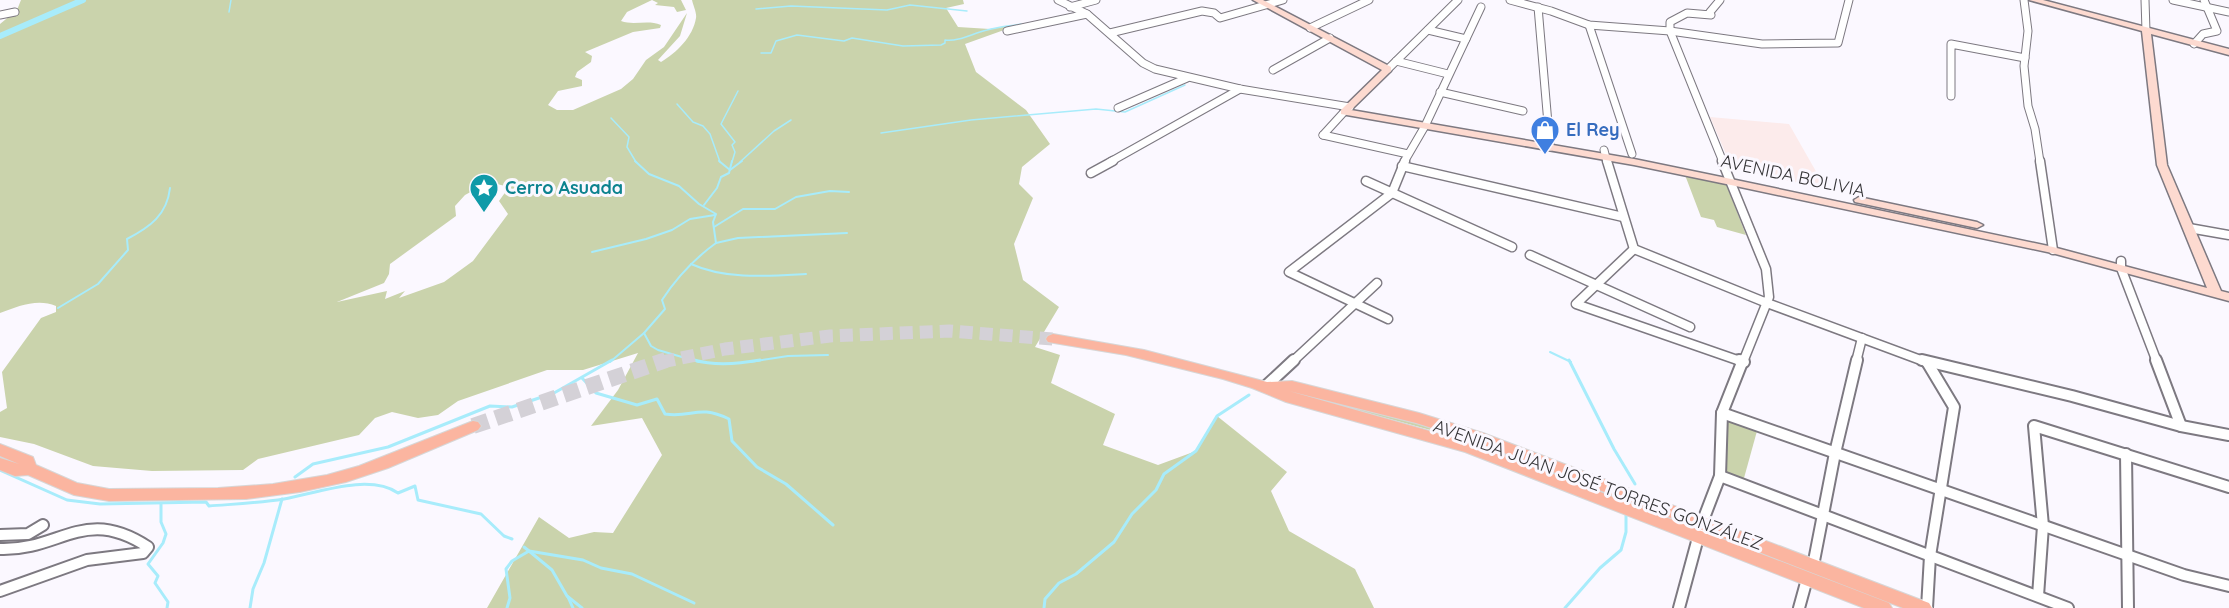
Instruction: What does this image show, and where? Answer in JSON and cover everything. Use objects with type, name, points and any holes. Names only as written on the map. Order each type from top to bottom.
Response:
[{"type":"main road","name":"AVENIDA JUAN JOSÉ TORRES GONZÁLEZ","points":[[1053,339],[1116,348],[1266,386],[1291,398],[1470,448],[1649,509],[1810,572],[1925,608]]},
{"type":"main road","points":[[0,464],[15,470],[30,469],[74,489],[109,495],[218,494],[280,489],[326,481],[362,471],[472,426]]},
{"type":"main road","points":[[0,450],[27,461],[30,469]]},
{"type":"main road","name":"AVENIDA JUAN JOSÉ TORRES GONZÁLEZ","points":[[1810,572],[1883,608]]},
{"type":"street","points":[[1059,0],[1070,8],[1087,14],[1143,63],[1155,69],[1187,78],[1347,110]]},
{"type":"street","points":[[1070,8],[1096,0]]},
{"type":"street","points":[[1257,0],[1388,69]]},
{"type":"street","points":[[1110,33],[1202,11],[1214,13],[1220,18],[1283,0]]},
{"type":"street","points":[[1311,28],[1369,0]]},
{"type":"street","points":[[1408,154],[1323,135],[1458,0]]},
{"type":"street","points":[[1510,0],[1589,25],[1670,31],[1762,44],[1838,43],[1849,0]]},
{"type":"street","points":[[1679,608],[1700,529],[1720,476],[1722,413],[1769,297],[1766,269],[1670,31],[1670,22],[1687,13],[1711,15],[1710,12],[1720,0]]},
{"type":"street","points":[[2024,0],[2028,31],[2025,58],[2028,106],[2035,129],[2042,190],[2052,246]]},
{"type":"street","points":[[2032,0],[2229,52]]},
{"type":"street","points":[[2145,0],[2145,31],[2162,165],[2215,290]]},
{"type":"street","points":[[2173,0],[2205,4],[2229,12]]},
{"type":"street","points":[[2194,44],[2197,38],[2207,32],[2217,31],[2205,4]]},
{"type":"street","points":[[1388,319],[1289,272],[1392,193],[1402,166],[1481,7]]},
{"type":"street","points":[[1538,7],[1550,144]]},
{"type":"street","points":[[0,15],[15,12]]},
{"type":"street","points":[[1007,31],[1087,14]]},
{"type":"street","points":[[1589,25],[1632,154]]},
{"type":"street","points":[[1428,30],[1466,39]]},
{"type":"street","points":[[1273,69],[1330,38]]},
{"type":"street","points":[[1951,96],[1951,44],[2025,58]]},
{"type":"street","points":[[1396,61],[1449,74]]},
{"type":"street","points":[[1118,108],[1187,78]]},
{"type":"street","points":[[1091,173],[1240,89]]},
{"type":"street","points":[[1440,92],[1523,111]]},
{"type":"street","name":"AVENIDA BOLIVIA","points":[[1347,110],[1605,153],[2052,246],[2215,290],[2229,297]]},
{"type":"street","points":[[1605,153],[1634,249],[1767,303],[1927,362],[2072,396],[2181,426],[2228,435],[2229,446]]},
{"type":"street","name":"AVENIDA BOLIVIA","points":[[1605,153],[1632,154],[1729,178]]},
{"type":"street","points":[[1402,166],[1623,217]]},
{"type":"street","points":[[1366,180],[1512,247]]},
{"type":"street","points":[[2189,228],[2229,235]]},
{"type":"street","points":[[1634,249],[1576,304],[1744,362]]},
{"type":"street","points":[[1530,255],[1690,327]]},
{"type":"street","points":[[2121,265],[2181,426]]},
{"type":"street","points":[[1266,386],[1377,283]]},
{"type":"street","name":"AVENIDA BOLIVIA","points":[[2215,290],[2229,290]]},
{"type":"street","points":[[1799,608],[1810,572],[1835,453],[1863,338]]},
{"type":"street","points":[[1925,608],[1930,556],[1954,407],[1927,362]]},
{"type":"street","points":[[1722,413],[2184,575],[2229,586]]},
{"type":"street","points":[[2038,596],[2043,526],[2034,426],[2229,487]]},
{"type":"street","points":[[2126,454],[2128,608]]},
{"type":"street","points":[[1720,476],[2068,608]]},
{"type":"street","points":[[0,535],[20,537],[30,534],[43,525]]},
{"type":"street","points":[[0,549],[31,549],[92,528],[127,536],[148,547],[143,554],[101,557],[77,562],[0,591]]},
{"type":"shaded area","points":[[1710,117],[1789,124],[1826,189],[1732,168]]},
{"type":"green space","points":[[21,0],[652,0],[627,12],[621,21],[656,23],[661,25],[660,28],[633,32],[585,52],[592,56],[591,62],[577,72],[575,77],[582,80],[582,86],[558,91],[548,105],[557,110],[573,110],[621,89],[633,79],[646,60],[664,47],[687,13],[680,36],[658,60],[661,62],[672,54],[688,38],[694,25],[696,16],[692,0],[963,0],[964,4],[946,8],[958,27],[990,29],[1021,24],[965,44],[976,72],[1026,110],[1050,144],[1022,167],[1019,184],[1033,198],[1014,244],[1023,280],[1059,307],[1035,347],[1060,355],[1051,383],[1115,414],[1103,445],[1158,465],[1196,451],[1217,416],[1287,472],[1271,491],[1289,531],[1355,569],[1374,608],[487,608],[539,517],[569,538],[594,532],[613,533],[662,455],[642,418],[591,426],[618,390],[638,353],[583,370],[547,370],[458,401],[438,415],[418,418],[392,412],[375,418],[359,435],[258,459],[243,470],[152,471],[93,466],[34,444],[0,437],[0,412],[7,408],[2,372],[41,318],[56,312],[56,306],[35,303],[0,313],[0,24],[17,10]],"holes":[[[489,182],[509,187],[499,201],[508,214],[473,261],[444,282],[399,298],[405,291],[385,299],[387,291],[337,302],[384,283],[389,274],[390,264],[456,216],[455,206],[465,195]]]},
{"type":"green space","points":[[652,0],[681,0],[686,10],[677,12],[674,7],[655,5],[658,3]]},
{"type":"green space","points":[[1685,175],[1726,184],[1746,235],[1717,227],[1714,220],[1701,217]]},
{"type":"green space","points":[[1290,392],[1368,407],[1446,430],[1597,484],[1596,489],[1449,435]]},
{"type":"green space","points":[[1726,419],[1757,431],[1744,478],[1723,472]]},
{"type":"waterway","points":[[0,36],[83,0]]},
{"type":"waterway","points":[[229,12],[231,0]]},
{"type":"waterway","points":[[756,9],[791,6],[887,10],[910,5],[967,11]]},
{"type":"waterway","points":[[761,53],[771,53],[776,41],[797,35],[844,41],[852,38],[903,46],[941,45],[945,43],[945,40],[956,40],[991,29],[1021,24]]},
{"type":"waterway","points":[[881,133],[971,120],[1096,109],[1125,112],[1185,85]]},
{"type":"waterway","points":[[732,162],[735,152],[732,145],[735,142],[721,124],[738,91]]},
{"type":"waterway","points":[[677,104],[693,122],[703,126],[710,134],[720,162]]},
{"type":"waterway","points":[[611,118],[629,137],[627,147],[636,162]]},
{"type":"waterway","points":[[740,162],[774,131],[791,120]]},
{"type":"waterway","points":[[730,170],[732,161]]},
{"type":"waterway","points":[[730,170],[742,161]]},
{"type":"waterway","points":[[636,162],[649,174],[679,186],[699,204],[716,214],[713,222],[716,243]]},
{"type":"waterway","points":[[720,162],[730,170]]},
{"type":"waterway","points":[[704,205],[717,188],[721,177],[729,173],[730,170]]},
{"type":"waterway","points":[[58,308],[98,284],[128,250],[127,239],[150,225],[161,213],[170,188]]},
{"type":"waterway","points":[[714,227],[743,209],[775,209],[796,197],[830,191],[849,192]]},
{"type":"waterway","points":[[592,252],[646,239],[672,230],[690,219],[715,215]]},
{"type":"waterway","points":[[716,243],[738,238],[847,233]]},
{"type":"waterway","points":[[691,264],[716,243]]},
{"type":"waterway","points":[[644,333],[665,309],[662,300],[691,264]]},
{"type":"waterway","points":[[691,264],[733,275],[806,274]]},
{"type":"waterway","points":[[610,362],[644,333]]},
{"type":"waterway","points":[[644,333],[651,346],[658,350],[699,362]]},
{"type":"waterway","points":[[1550,352],[1570,361]]},
{"type":"waterway","points":[[750,362],[788,356],[828,355]]},
{"type":"waterway","points":[[295,477],[313,464],[388,447],[490,406],[512,407],[554,393],[612,360]]},
{"type":"waterway","points":[[694,360],[727,364],[760,360]]},
{"type":"waterway","points":[[1570,361],[1614,449],[1635,484]]},
{"type":"waterway","points":[[582,378],[596,393],[637,405],[657,399],[665,414],[710,412],[729,419],[732,441],[757,467],[786,484],[833,525]]},
{"type":"waterway","points":[[1044,608],[1045,599],[1059,583],[1076,574],[1114,542],[1132,514],[1156,490],[1164,474],[1196,451],[1217,416],[1249,395]]},
{"type":"waterway","points":[[0,470],[67,500],[100,504],[206,502],[209,506],[275,500],[342,486],[373,485],[386,487],[398,493],[415,486],[418,500],[481,514],[504,536],[512,539]]},
{"type":"waterway","points":[[250,608],[253,589],[264,563],[282,499]]},
{"type":"waterway","points":[[161,504],[161,522],[166,534],[163,543],[148,564],[158,576],[155,583],[168,602],[167,608]]},
{"type":"waterway","points":[[1565,608],[1600,568],[1621,550],[1626,532],[1626,514]]},
{"type":"waterway","points":[[524,547],[529,551]]},
{"type":"waterway","points":[[507,608],[510,598],[506,569],[512,561],[529,551]]},
{"type":"waterway","points":[[529,551],[583,560],[601,568],[632,574],[694,603]]},
{"type":"waterway","points":[[529,551],[552,570],[567,596],[582,608]]},
{"type":"waterway","points":[[568,597],[573,608]]},
{"type":"tunnel","points":[[662,362],[725,349],[830,336],[949,331],[1053,339]]},
{"type":"tunnel","points":[[473,426],[666,360]]},
{"type":"place","name":"El Rey","points":[[1545,156]]},
{"type":"place","name":"Cerro Asuada","points":[[484,214]]}]
